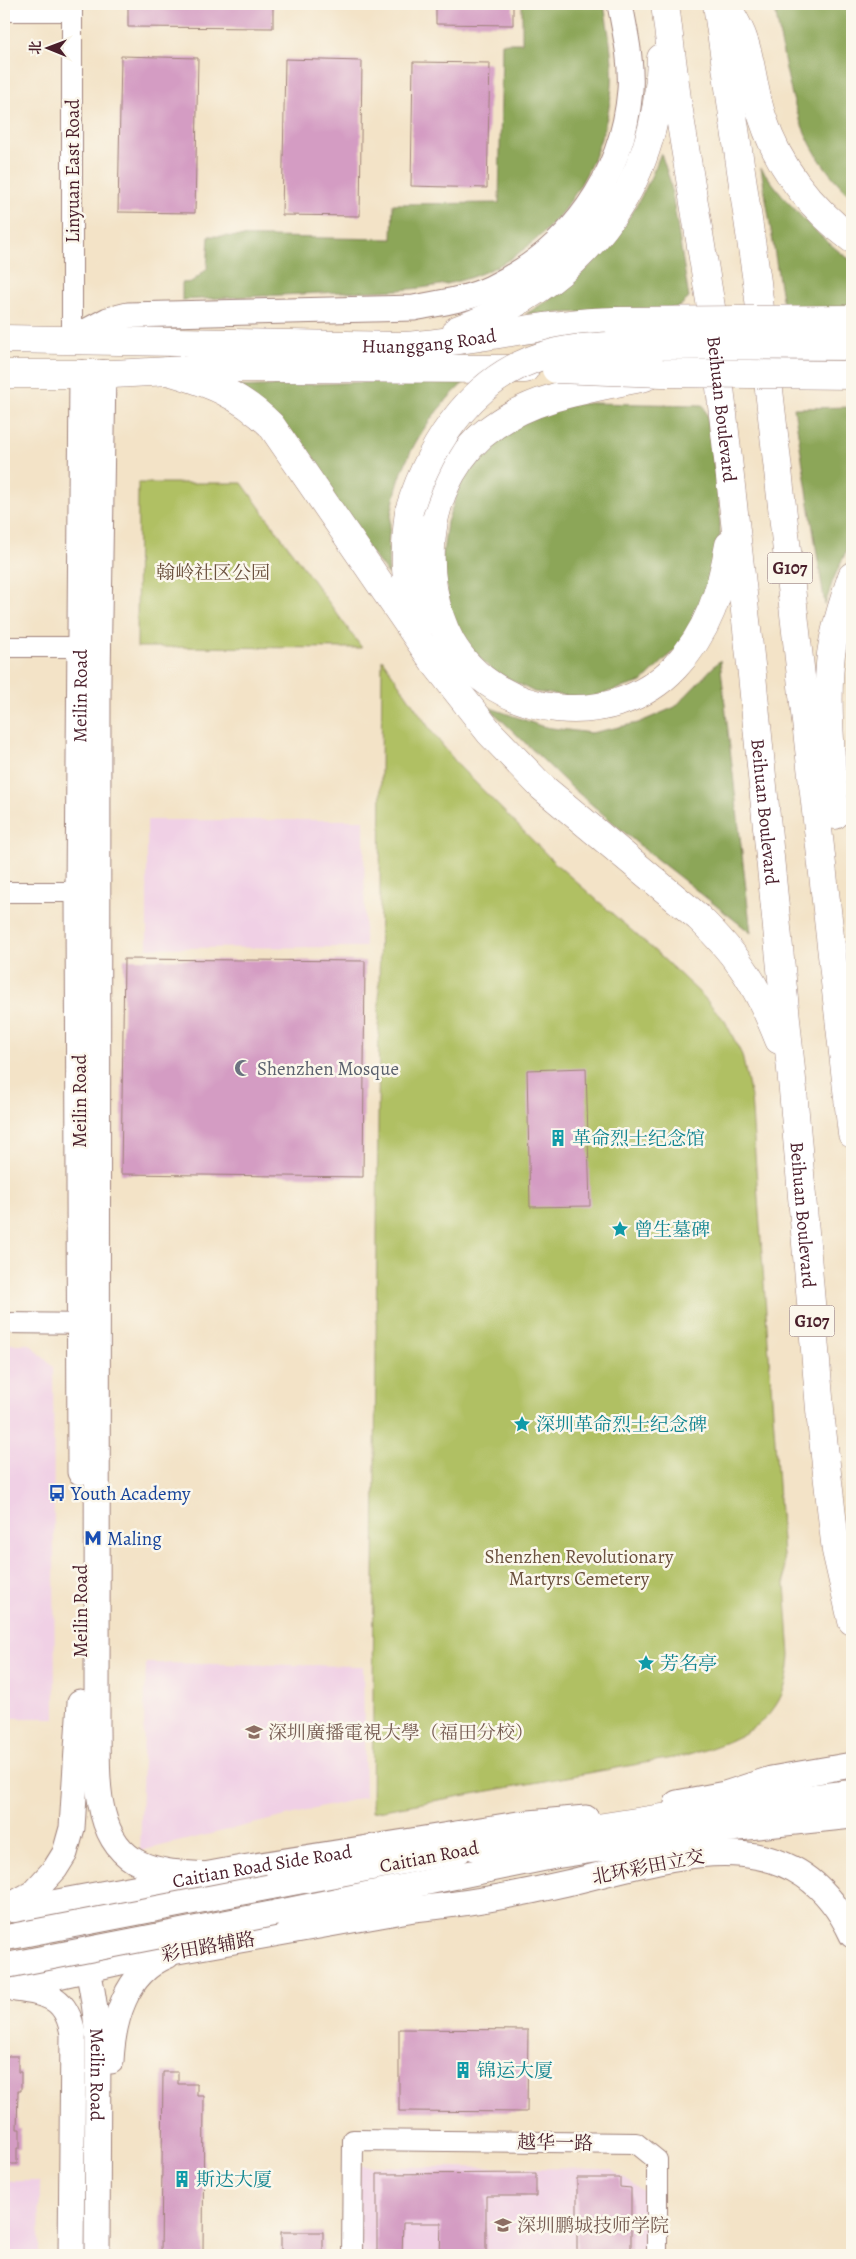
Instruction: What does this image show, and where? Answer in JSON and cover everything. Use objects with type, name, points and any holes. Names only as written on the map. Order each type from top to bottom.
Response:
[{"type":"highway","points":[[403,346],[434,339],[506,310],[552,281],[594,241],[629,191],[643,157],[658,93],[663,4]]},
{"type":"highway","name":"Beihuan Boulevard","points":[[663,4],[711,307],[735,516],[793,1090],[820,1421],[836,1551],[852,1621]]},
{"type":"highway","name":"G107","points":[[716,4],[757,282],[852,1134]]},
{"type":"highway","points":[[726,4],[743,37],[762,117],[772,144],[802,192],[852,239]]},
{"type":"highway","name":"Huanggang Road","points":[[4,339],[72,338],[403,346],[451,342],[559,324],[615,321],[852,318]]},
{"type":"highway","points":[[434,662],[417,623],[410,598],[405,566],[409,511],[429,458],[456,417],[474,397],[498,378],[527,362],[553,353],[587,347],[621,345],[852,346]]},
{"type":"highway","name":"Huanggang Road","points":[[4,374],[225,368],[556,369],[662,373],[852,375]]},
{"type":"highway","points":[[168,371],[207,382],[228,392],[271,425],[434,662],[490,733],[522,768],[555,798],[698,917],[732,952],[750,975],[766,1008],[781,1046],[793,1090]]},
{"type":"highway","points":[[662,373],[549,400],[516,412],[493,426],[471,447],[456,466],[442,492],[434,521],[430,555],[432,584],[439,613],[452,642],[469,665],[488,682],[519,699],[546,708],[571,710],[596,708],[625,700],[652,687],[675,668],[695,643],[711,613],[722,586],[735,516]]},
{"type":"highway","points":[[842,1031],[842,932],[831,730],[831,664],[840,610],[852,576]]},
{"type":"highway","points":[[476,1847],[727,1810],[852,1794]]},
{"type":"main road","points":[[72,338],[108,320],[128,315],[414,308],[456,300],[490,288],[527,267],[560,239],[589,207],[619,152],[626,122],[630,88],[630,58],[620,4]]},
{"type":"main road","name":"Meilin Road","points":[[4,1910],[34,1893],[66,1853],[72,1828],[88,1729],[88,892],[92,373]]},
{"type":"main road","name":"Meilin Road","points":[[88,1729],[108,1830],[129,1855],[150,1867],[205,1875]]},
{"type":"main road","name":"Caitian Road","points":[[5,1980],[276,1913],[555,1856],[646,1843],[727,1810],[771,1779],[852,1766]]},
{"type":"main road","name":"Caitian Road","points":[[4,1938],[476,1847],[616,1815],[727,1810],[852,1816]]},
{"type":"main road","name":"Caitian Road Side Road","points":[[58,1902],[205,1875],[509,1826],[616,1815]]},
{"type":"main road","points":[[414,1909],[454,1894],[554,1873],[646,1843]]},
{"type":"main road","name":"北环彩田立交","points":[[414,1909],[456,1905],[546,1888],[678,1857],[718,1852],[744,1853],[766,1858],[788,1867],[818,1887],[841,1914],[852,1935]]},
{"type":"main road","points":[[119,1892],[111,1899],[104,1913],[105,1934],[118,1952],[138,1958]]},
{"type":"main road","points":[[4,1910],[58,1902]]},
{"type":"main road","name":"Meilin Road","points":[[58,1902],[78,1936],[96,2007],[98,2038],[97,2255]]},
{"type":"main road","name":"彩田路辅路","points":[[5,1980],[88,1971],[138,1958],[414,1909]]},
{"type":"main road","points":[[97,2147],[111,2068],[114,2031],[120,2009],[139,1976],[163,1958],[181,1950]]},
{"type":"main road","name":"Meilin Road","points":[[5,1980],[53,1998],[63,2006],[70,2020],[73,2043],[71,2255]]},
{"type":"street","name":"Linyuan East Road","points":[[72,8],[72,338]]},
{"type":"street","points":[[4,11],[72,8]]},
{"type":"street","points":[[4,647],[89,647]]},
{"type":"street","points":[[4,892],[88,892]]},
{"type":"street","points":[[4,1323],[89,1324]]},
{"type":"street","name":"越华一路","points":[[352,2255],[353,2140],[636,2143],[657,2160],[657,2255]]},
{"type":"shaded area","points":[[147,820],[364,820],[365,947],[147,948]]},
{"type":"shaded area","points":[[4,1344],[30,1344],[53,1367],[55,1718],[4,1718]]},
{"type":"shaded area","name":"深圳廣播電視大學（福田分校）","points":[[146,1663],[363,1666],[365,1797],[140,1851]]},
{"type":"shaded area","name":"深圳鹏城技师学院","points":[[359,2166],[610,2169],[647,2194],[646,2255],[358,2255]]},
{"type":"shaded area","points":[[4,2181],[40,2181],[39,2255],[4,2255]]},
{"type":"green space","points":[[522,4],[604,4],[612,65],[610,102],[602,134],[591,165],[576,193],[556,219],[534,241],[508,260],[479,275],[446,284],[394,290],[182,300],[182,283],[192,282],[207,269],[209,236],[392,239],[393,204],[499,203],[502,43],[522,43]]},
{"type":"green space","points":[[774,4],[852,4],[852,197],[832,176],[816,154],[804,131],[789,84]]},
{"type":"green space","points":[[661,153],[670,181],[689,298],[679,307],[653,310],[526,314],[550,299],[571,282],[591,265],[608,246],[638,203]]},
{"type":"green space","points":[[761,168],[803,218],[826,241],[852,261],[852,307],[784,311]]},
{"type":"green space","points":[[469,378],[430,420],[404,466],[396,491],[391,518],[388,545],[389,575],[237,387]]},
{"type":"green space","points":[[591,403],[703,405],[707,415],[720,512],[720,537],[695,630],[642,682],[587,698],[534,692],[492,670],[469,648],[451,616],[442,561],[447,522],[461,483],[485,450],[516,425],[571,405]]},
{"type":"green space","points":[[852,407],[852,539],[833,580],[825,605],[794,408]]},
{"type":"green space","name":"翰岭社区公园","points":[[138,483],[242,483],[362,648],[137,647]]},
{"type":"green space","name":"Shenzhen Revolutionary Martyrs Cemetery","points":[[382,659],[432,732],[459,766],[556,864],[701,994],[725,1021],[742,1055],[751,1097],[790,1656],[785,1686],[779,1701],[770,1713],[747,1732],[719,1745],[689,1755],[372,1812]]},
{"type":"green space","points":[[720,660],[751,933],[645,850],[570,786],[488,707],[544,727],[591,733],[638,723],[675,707]]},
{"type":"building","points":[[128,4],[273,4],[273,28],[128,27]]},
{"type":"building","points":[[436,4],[513,4],[513,25],[436,24]]},
{"type":"building","points":[[121,56],[198,58],[195,213],[118,212]]},
{"type":"building","points":[[285,59],[362,61],[360,216],[282,215]]},
{"type":"building","points":[[413,62],[490,63],[487,188],[411,186]]},
{"type":"building","name":"Shenzhen Mosque","points":[[124,959],[365,961],[363,1177],[121,1174]]},
{"type":"building","name":"革命烈士纪念馆","points":[[586,1068],[590,1206],[530,1207],[527,1070]]},
{"type":"building","name":"锦运大厦","points":[[399,2029],[528,2030],[527,2112],[399,2111]]},
{"type":"building","points":[[4,2056],[18,2056],[18,2072],[21,2072],[21,2091],[18,2091],[17,2129],[20,2129],[20,2148],[17,2148],[17,2164],[4,2164]]},
{"type":"building","name":"斯达大厦","points":[[163,2072],[178,2072],[178,2084],[197,2084],[197,2096],[204,2096],[203,2255],[161,2255]]},
{"type":"building","points":[[536,2173],[536,2196],[486,2196],[486,2255],[440,2255],[441,2223],[403,2223],[402,2255],[377,2255],[377,2174]]},
{"type":"building","points":[[577,2178],[620,2178],[620,2187],[631,2188],[631,2255],[577,2255]]},
{"type":"building","points":[[281,2232],[323,2232],[323,2255],[281,2255]]},
{"type":"place","name":"Shenzhen Mosque","points":[[243,1068]]},
{"type":"place","name":"革命烈士纪念馆","points":[[558,1138]]},
{"type":"place","name":"曾生墓碑","points":[[620,1229]]},
{"type":"place","name":"深圳革命烈士纪念碑","points":[[522,1424]]},
{"type":"place","name":"Youth Academy","points":[[57,1493]]},
{"type":"place","name":"Maling","points":[[93,1538]]},
{"type":"place","name":"芳名亭","points":[[646,1663]]},
{"type":"place","name":"深圳廣播電視大學（福田分校）","points":[[254,1732]]},
{"type":"place","name":"锦运大厦","points":[[463,2070]]},
{"type":"place","name":"斯达大厦","points":[[182,2179]]},
{"type":"place","name":"深圳鹏城技师学院","points":[[503,2225]]}]
